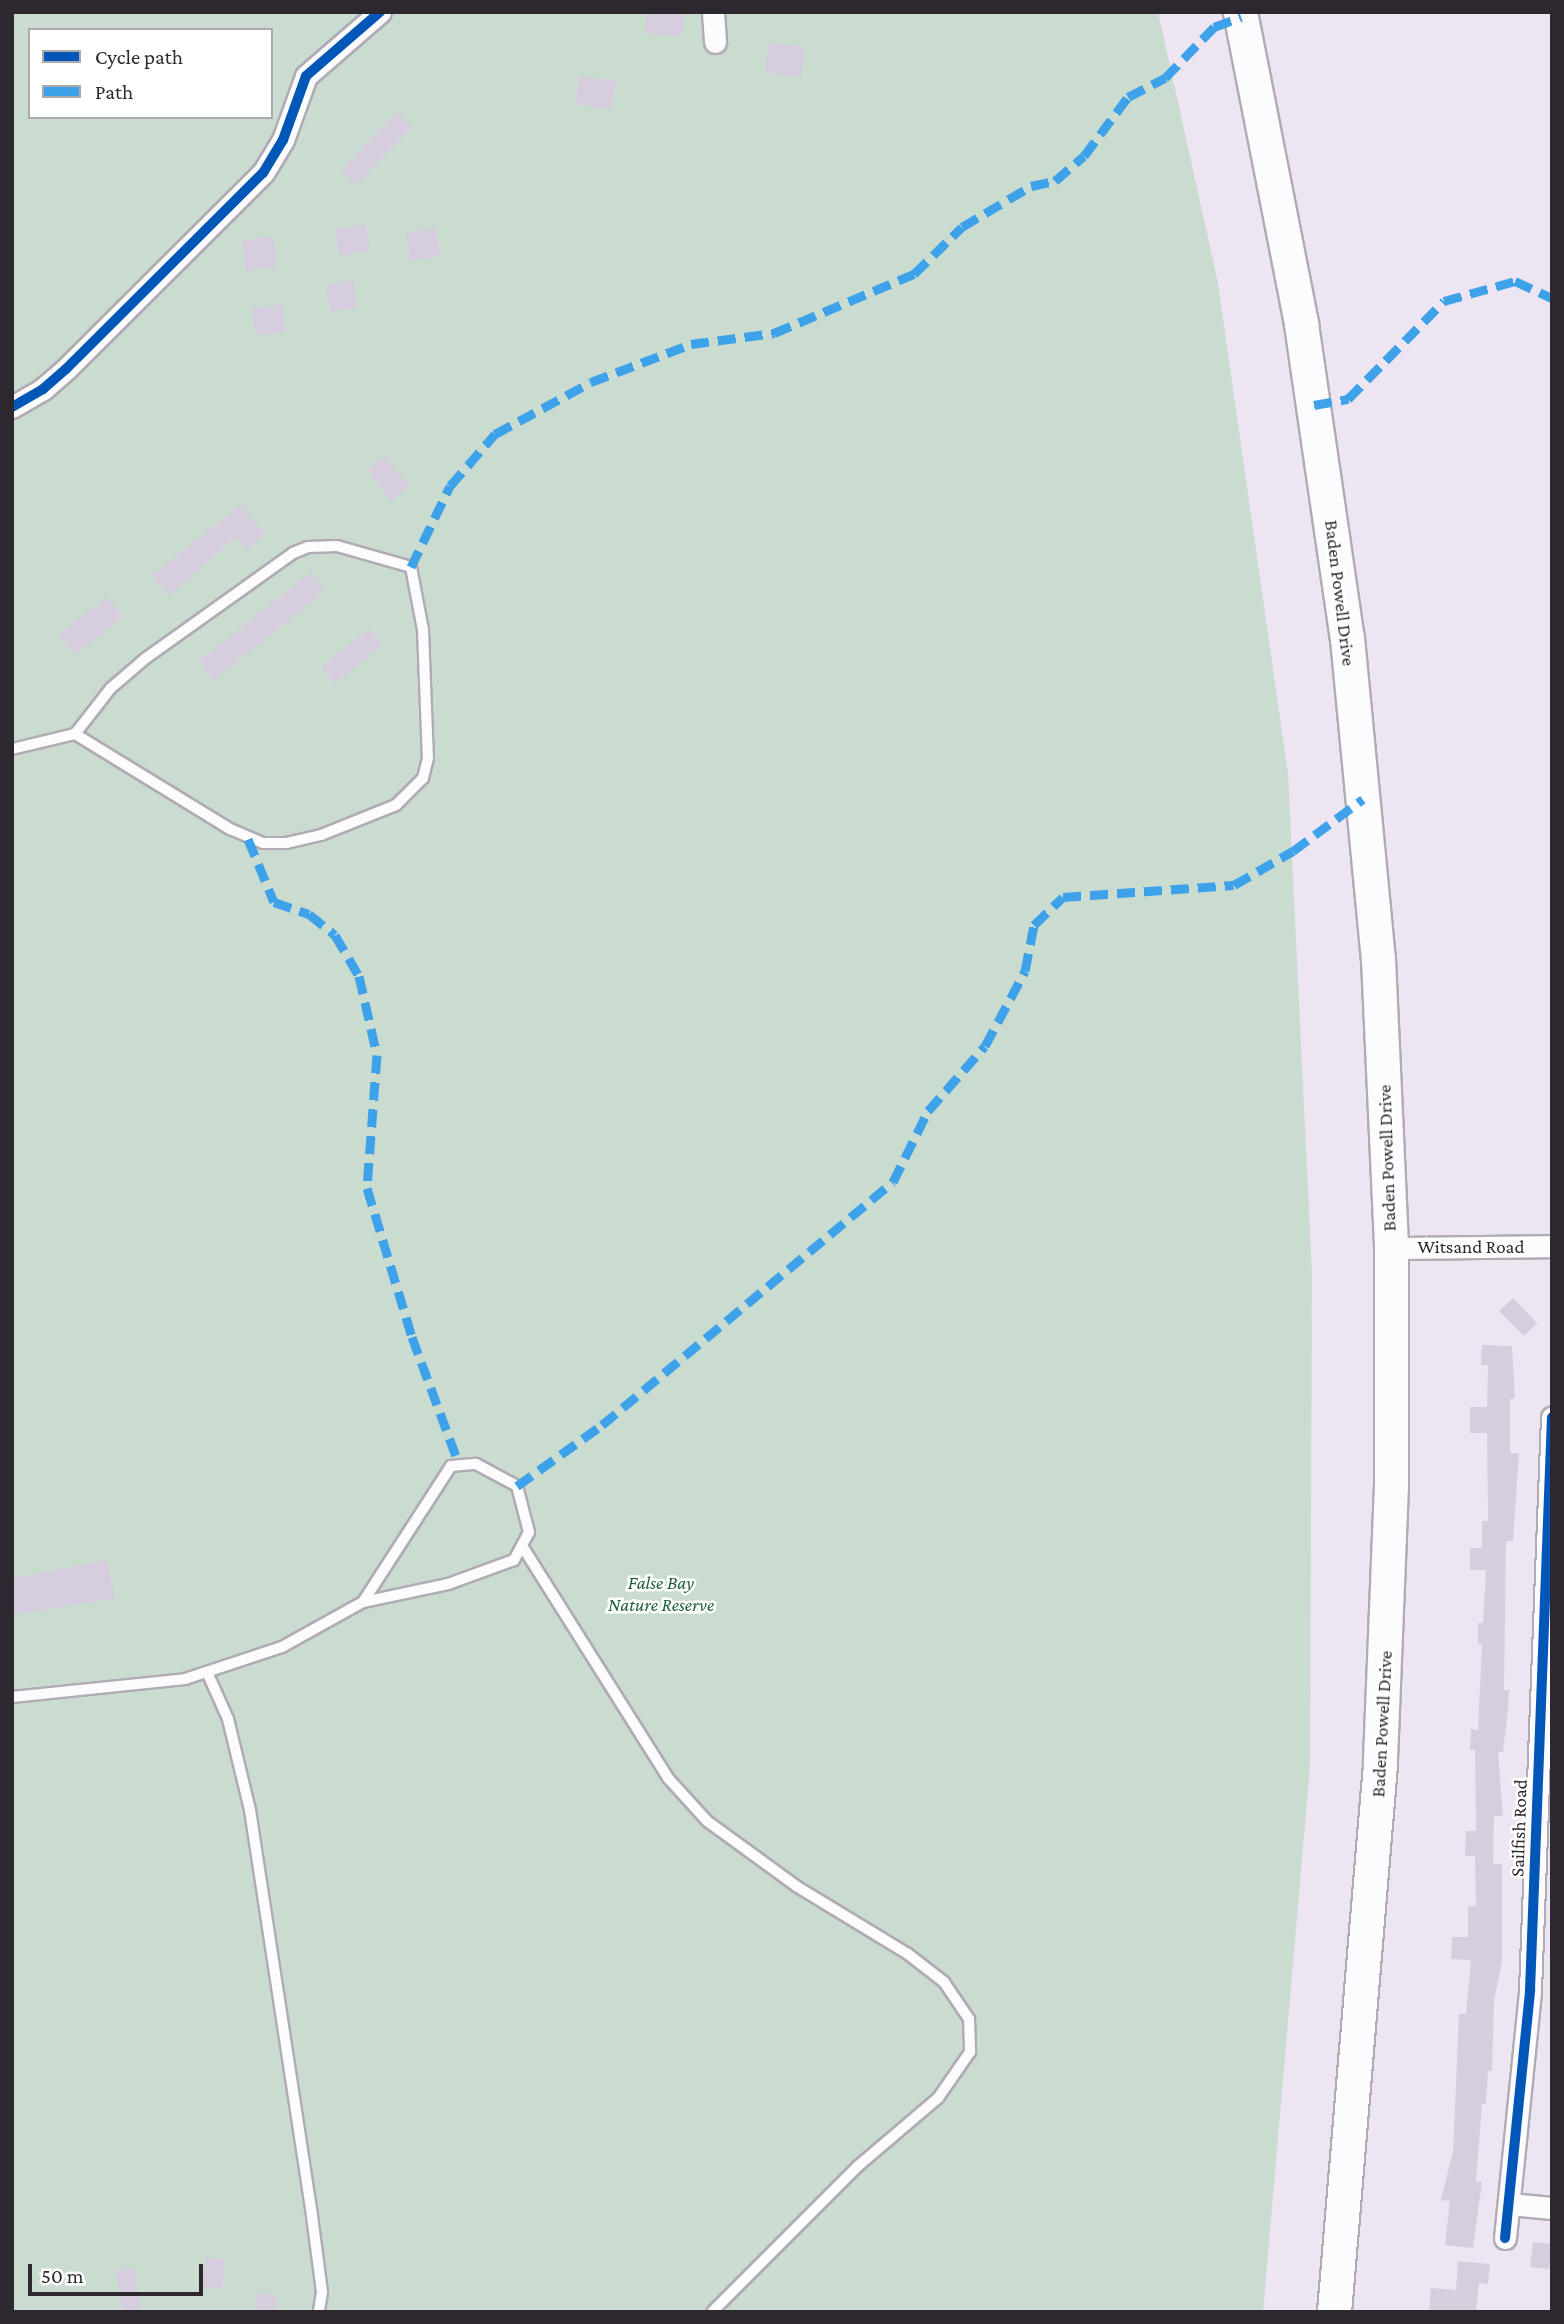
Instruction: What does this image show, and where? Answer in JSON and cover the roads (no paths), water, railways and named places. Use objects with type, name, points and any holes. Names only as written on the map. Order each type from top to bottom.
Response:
[{"type":"main road","name":"Baden Powell Drive","points":[[1240,12],[1301,324],[1345,625],[1378,959],[1391,1248],[1391,1485],[1380,1764],[1334,2312]]},
{"type":"street","points":[[12,407],[66,369],[263,173],[283,140],[306,76],[380,12]]},
{"type":"street","points":[[713,12],[715,42]]},
{"type":"street","name":"Witsand Road","points":[[1391,1248],[1552,1246]]},
{"type":"street","name":"Sailfish Road","points":[[1504,2238],[1510,2204],[1530,1990],[1543,1894],[1552,1418]]},
{"type":"street","points":[[1510,2204],[1552,2208]]},
{"type":"lane","points":[[12,749],[75,734],[111,688],[146,658],[293,552],[308,547],[337,547],[411,567],[424,641],[428,758],[423,778],[396,805],[321,835],[287,843],[263,843],[230,829],[75,734]]},
{"type":"lane","points":[[363,1602],[451,1466],[476,1464],[517,1486],[529,1518],[524,1549],[668,1778],[706,1821],[796,1886],[917,1961],[944,1982],[969,2020],[970,2052],[938,2098],[828,2194],[712,2312]]},
{"type":"lane","points":[[12,1698],[133,1688],[207,1672],[282,1647],[363,1602],[459,1580],[504,1565],[524,1549]]},
{"type":"lane","points":[[207,1672],[228,1719],[250,1810],[310,2203],[320,2311]]},
{"type":"park label","name":"False Bay Nature Reserve","points":[[661,1594]]}]
